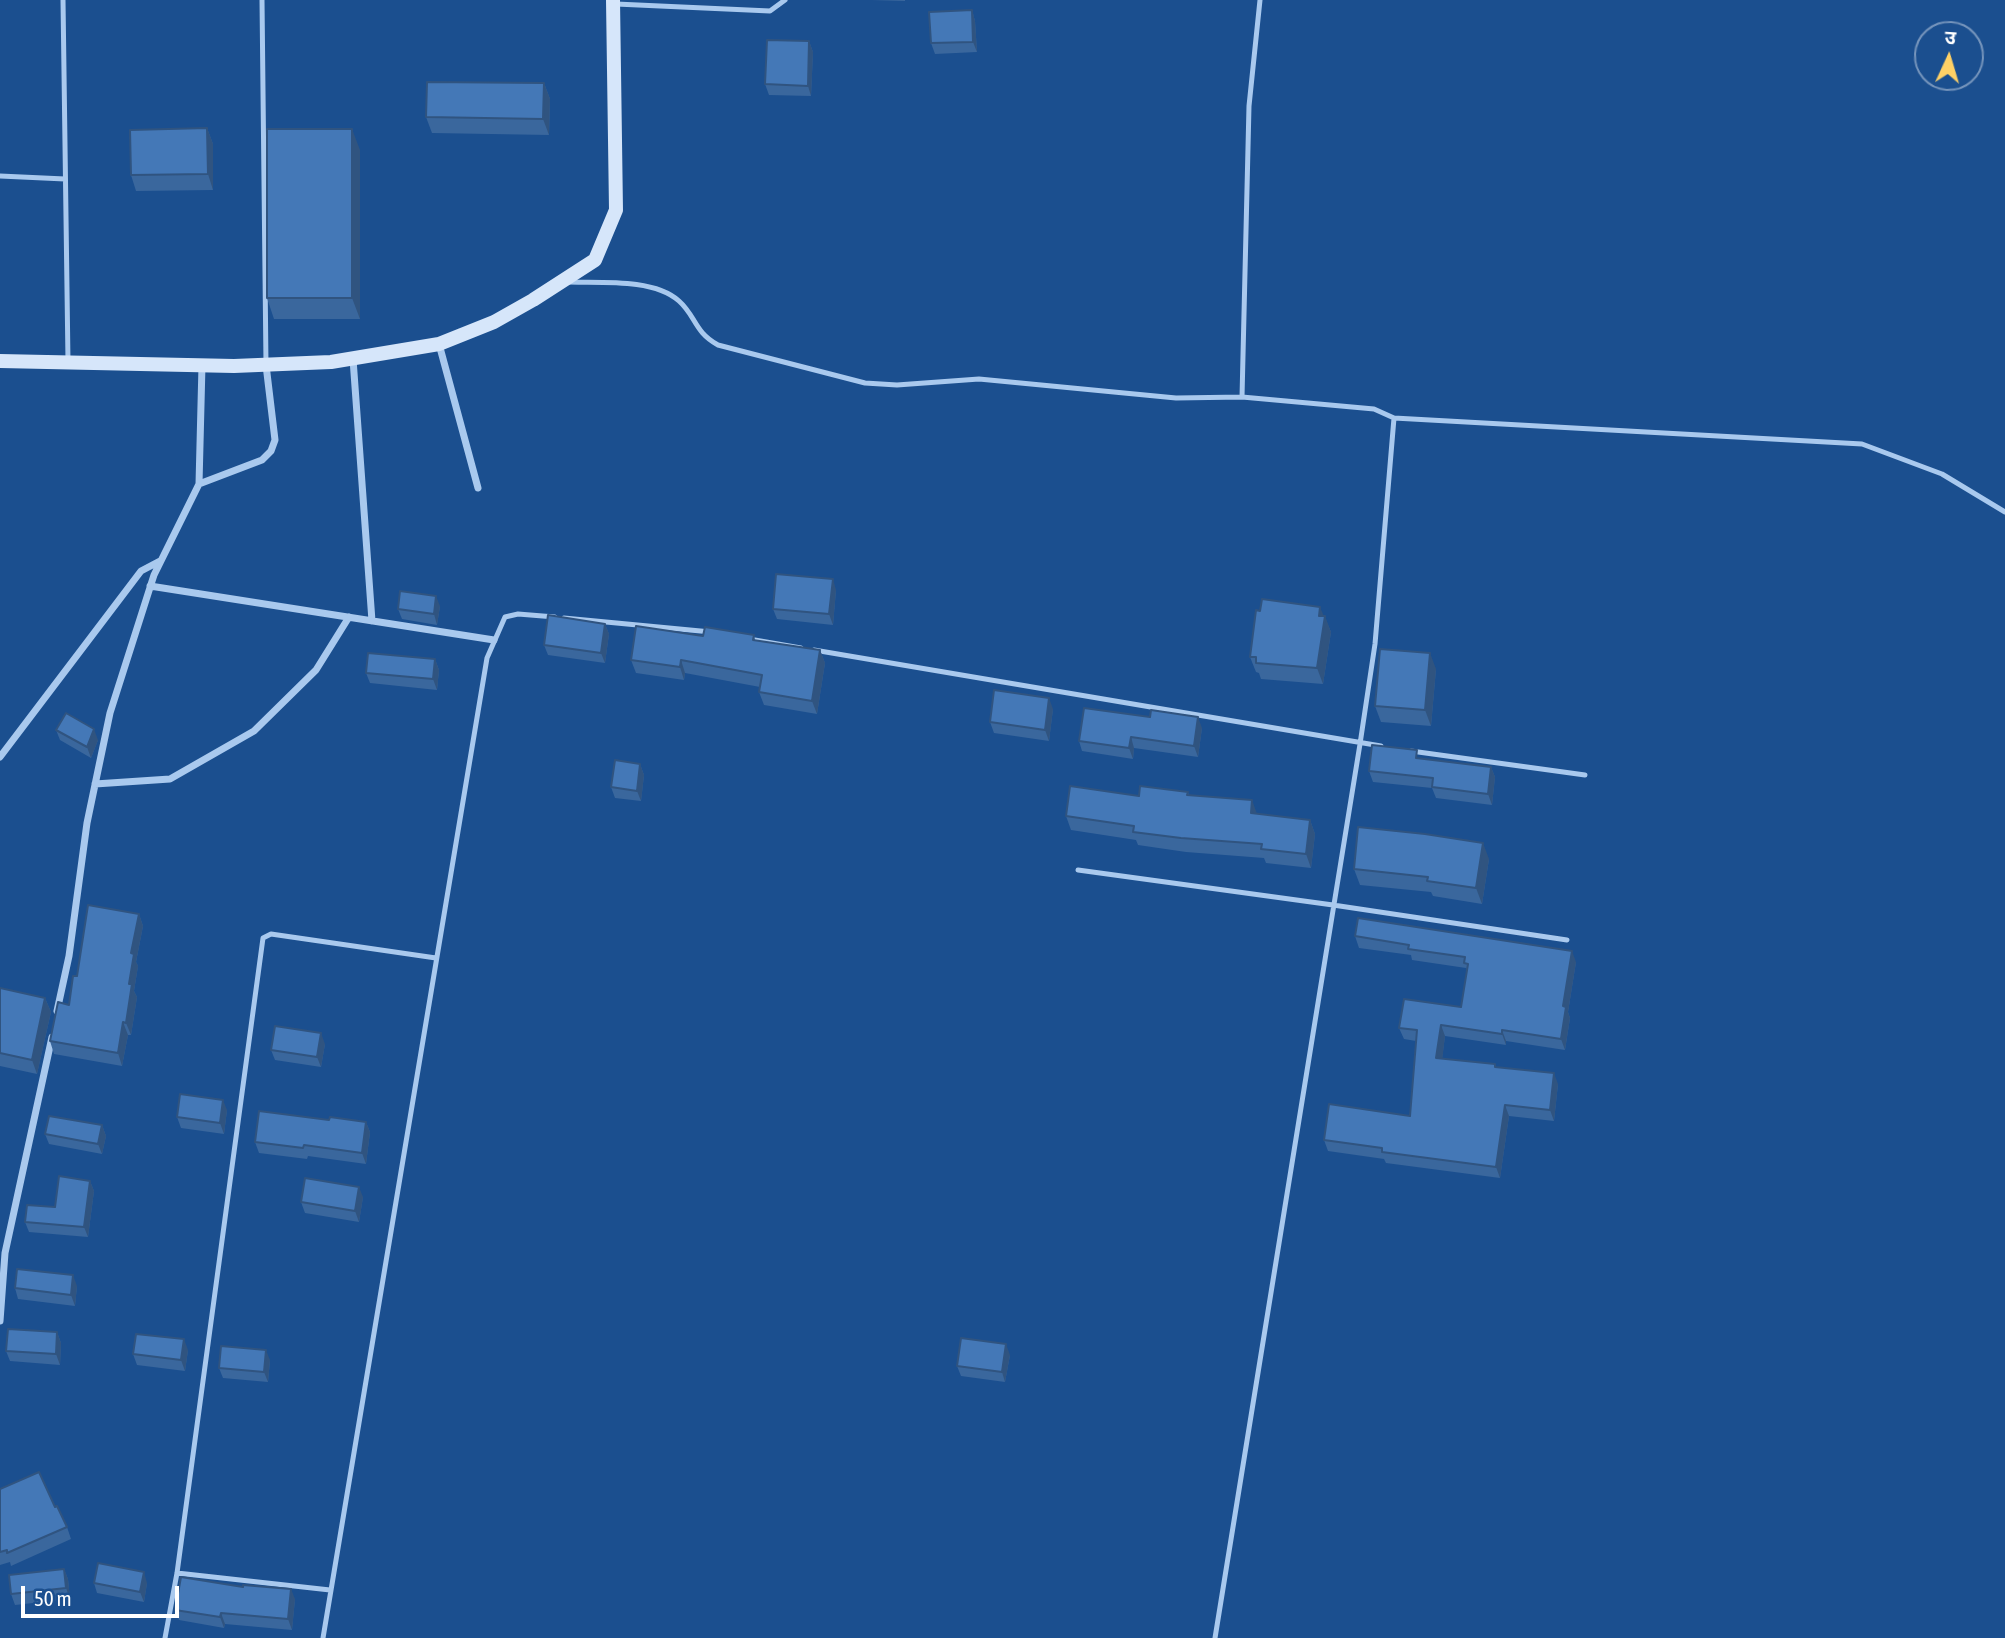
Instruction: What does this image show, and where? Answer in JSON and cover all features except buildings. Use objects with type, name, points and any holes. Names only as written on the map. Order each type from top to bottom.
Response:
[{"type":"street","points":[[0,361],[202,365],[331,362],[439,344],[494,322],[595,260],[616,210],[613,2]]},
{"type":"street","points":[[439,344],[478,488]]},
{"type":"street","points":[[353,359],[372,621]]},
{"type":"street","points":[[0,1321],[5,1253],[69,956],[87,823],[110,713],[150,586],[199,484],[202,365]]},
{"type":"street","points":[[199,484],[262,460],[271,451],[275,440],[265,365]]},
{"type":"street","points":[[0,757],[141,571],[161,561]]},
{"type":"street","points":[[150,586],[494,639]]},
{"type":"street","points":[[95,784],[170,779],[254,731],[316,670],[349,617]]},
{"type":"lane","points":[[63,0],[68,361]]},
{"type":"lane","points":[[262,0],[265,365]]},
{"type":"lane","points":[[613,2],[770,10],[785,0]]},
{"type":"lane","points":[[1242,397],[1249,106],[1260,0]]},
{"type":"lane","points":[[0,176],[65,179]]},
{"type":"lane","points":[[562,282],[637,284],[663,291],[680,301],[705,338],[718,345],[865,383],[897,385],[979,379],[1176,398],[1242,397],[1374,409],[1394,418],[1862,444],[1942,474],[2005,512]]},
{"type":"lane","points":[[1215,1638],[1360,744],[1374,644],[1394,418]]},
{"type":"lane","points":[[323,1638],[487,658],[494,639],[505,617],[518,614],[713,632]]},
{"type":"lane","points":[[740,637],[1387,747]]},
{"type":"lane","points":[[1400,749],[1585,775]]},
{"type":"lane","points":[[1078,870],[1567,940]]},
{"type":"lane","points":[[165,1638],[177,1573],[263,938],[271,934],[436,958]]},
{"type":"lane","points":[[177,1573],[330,1590]]}]
